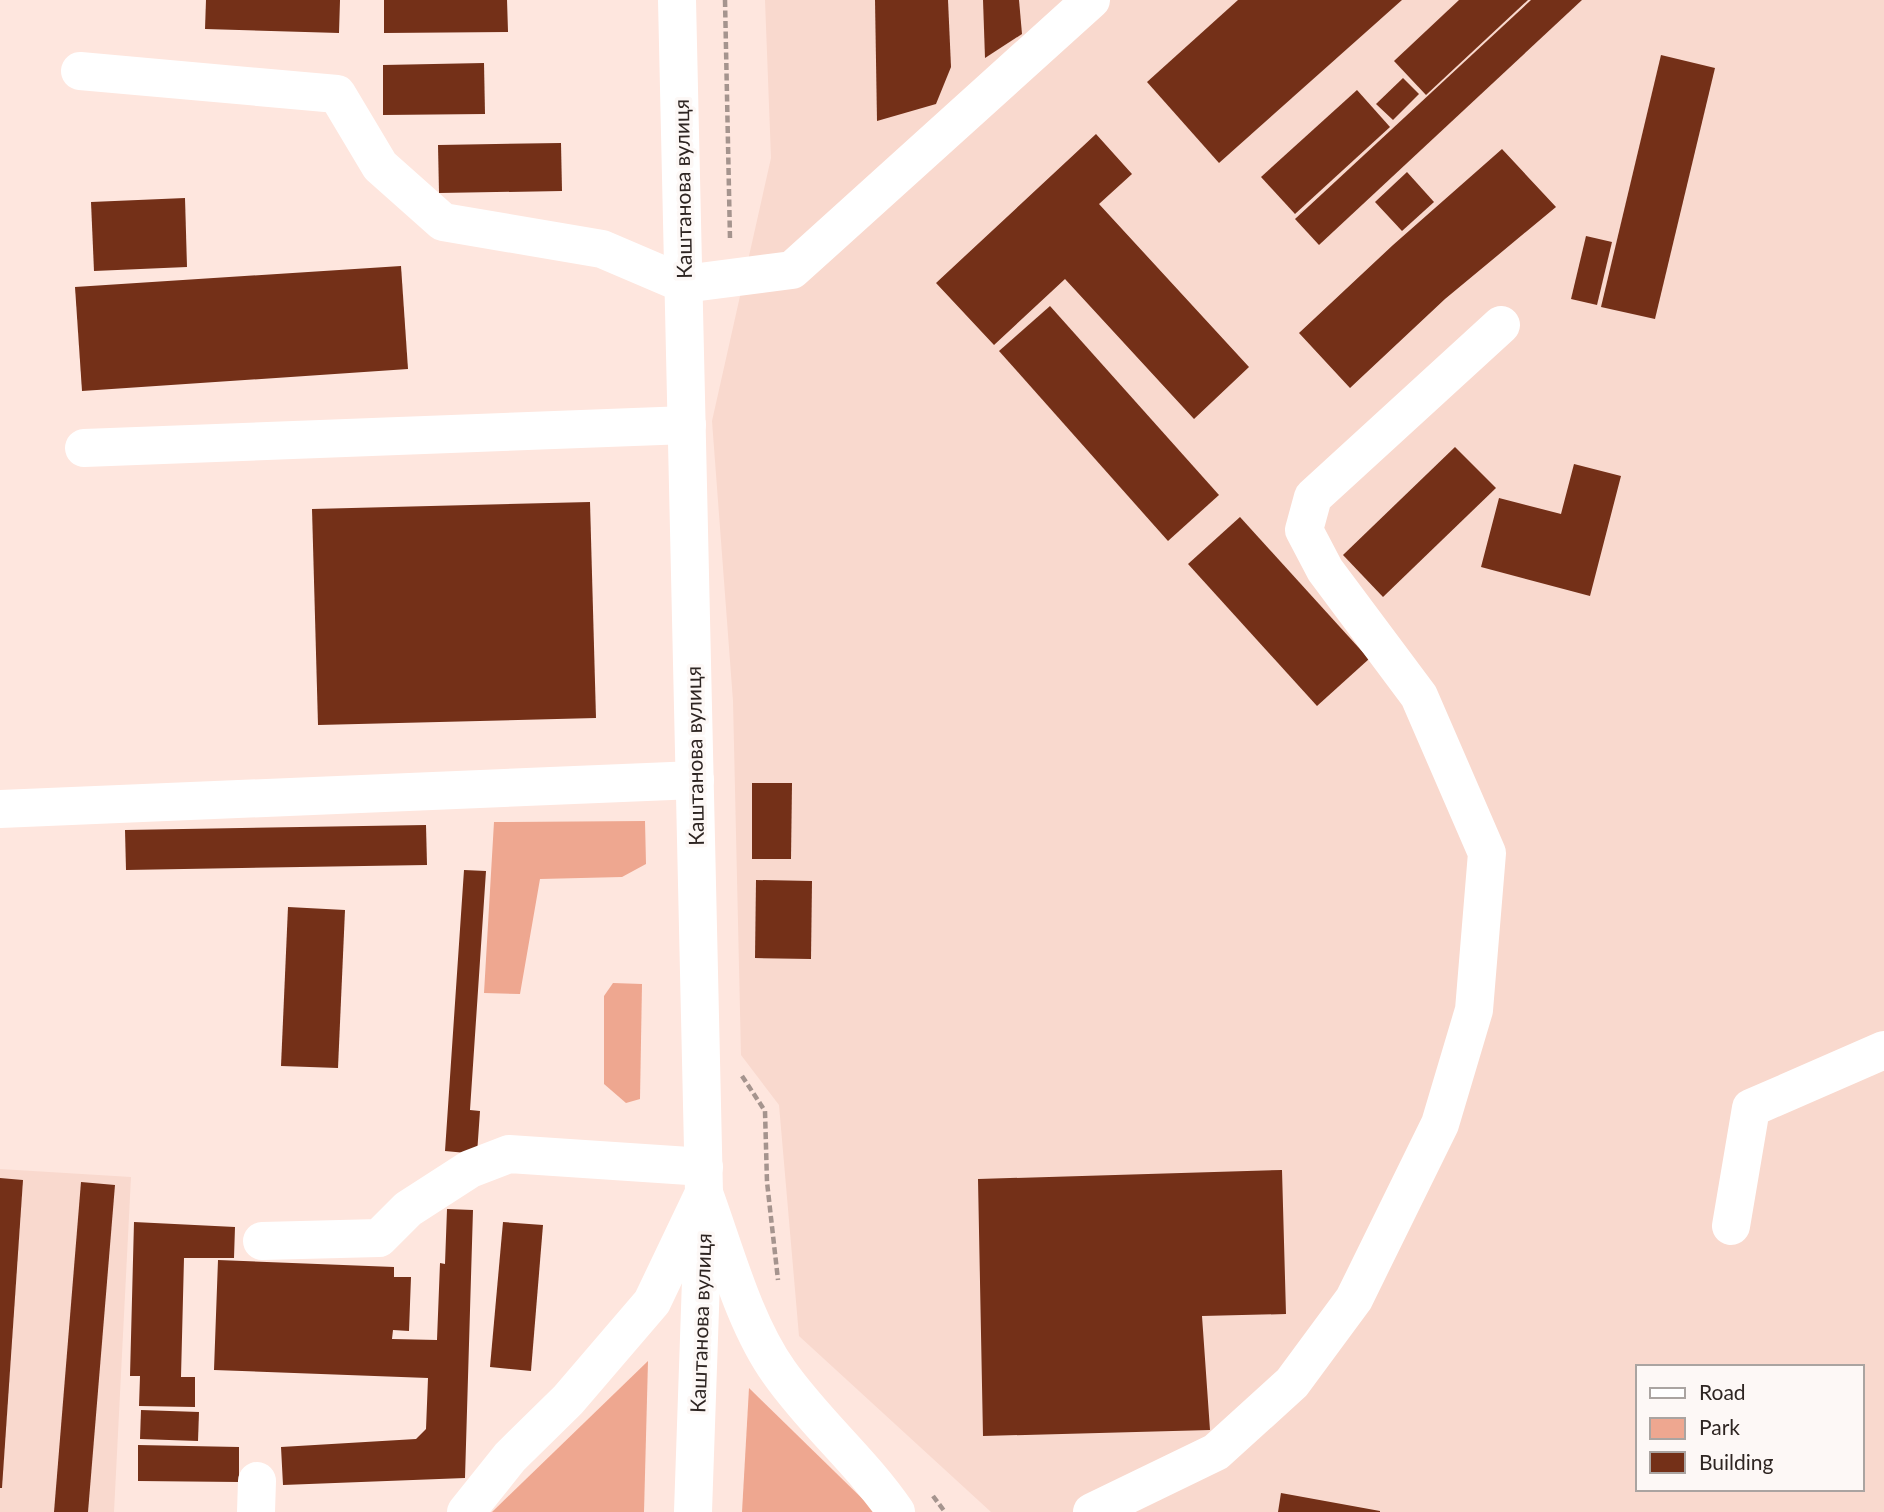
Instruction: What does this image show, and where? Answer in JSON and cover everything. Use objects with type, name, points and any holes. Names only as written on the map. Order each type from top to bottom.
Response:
[{"type":"street","name":"Каштанова вулиця","points":[[677,0],[704,1180],[692,1512]]},
{"type":"street","points":[[80,71],[337,94],[380,166],[443,222],[602,249],[684,284],[792,270],[1091,0]]},
{"type":"street","points":[[1092,1512],[1216,1452],[1292,1383],[1354,1299],[1440,1124],[1475,1010],[1487,853],[1419,696],[1325,570],[1304,530],[1313,497],[1501,325]]},
{"type":"street","points":[[84,448],[687,425]]},
{"type":"street","points":[[0,809],[695,780]]},
{"type":"street","points":[[1731,1226],[1751,1108],[1884,1050]]},
{"type":"street","points":[[262,1241],[380,1238],[418,1202],[470,1169],[509,1154],[704,1180]]},
{"type":"street","points":[[466,1512],[510,1457],[568,1400],[652,1302],[704,1180]]},
{"type":"street","points":[[704,1180],[753,1325],[778,1371],[831,1436],[876,1482],[897,1512]]},
{"type":"path","points":[[767,1182],[778,1282]]},
{"type":"path","points":[[925,1487],[944,1512]]},
{"type":"shaded area","points":[[765,0],[1884,0],[1884,1512],[991,1512],[799,1336],[779,1105],[741,1055],[733,701],[712,421],[771,158]]},
{"type":"shaded area","points":[[0,1169],[131,1177],[114,1512],[0,1512]]},
{"type":"green space","points":[[645,821],[646,864],[622,877],[540,879],[520,994],[484,993],[494,822]]},
{"type":"green space","points":[[613,983],[642,984],[640,1099],[626,1103],[604,1084],[604,996]]},
{"type":"green space","points":[[648,1361],[644,1512],[492,1512]]},
{"type":"green space","points":[[749,1388],[876,1512],[742,1512]]},
{"type":"building","points":[[206,0],[340,0],[339,33],[205,29]]},
{"type":"building","points":[[384,0],[507,0],[508,32],[384,33]]},
{"type":"building","points":[[875,0],[948,0],[951,67],[936,104],[877,121]]},
{"type":"building","points":[[983,0],[1019,0],[1022,34],[985,58]]},
{"type":"building","points":[[1238,0],[1402,0],[1219,163],[1147,82]]},
{"type":"building","points":[[1459,0],[1528,0],[1426,95],[1394,61]]},
{"type":"building","points":[[1531,0],[1582,0],[1319,245],[1295,219]]},
{"type":"building","points":[[1661,55],[1715,68],[1655,319],[1601,307]]},
{"type":"building","points":[[484,63],[485,114],[383,115],[383,65]]},
{"type":"building","points":[[1403,78],[1419,94],[1393,120],[1376,104]]},
{"type":"building","points":[[1357,90],[1390,127],[1295,214],[1261,177]]},
{"type":"building","points":[[1096,134],[1132,174],[1099,204],[1249,367],[1194,419],[1065,279],[994,345],[936,283]]},
{"type":"building","points":[[561,143],[562,191],[439,193],[438,145]]},
{"type":"building","points":[[1502,149],[1556,207],[1445,299],[1350,388],[1299,333]]},
{"type":"building","points":[[1407,172],[1434,202],[1402,231],[1375,202]]},
{"type":"building","points":[[185,198],[187,267],[94,271],[91,202]]},
{"type":"building","points":[[1586,236],[1612,242],[1597,305],[1571,299]]},
{"type":"building","points":[[401,266],[408,369],[82,391],[75,287]]},
{"type":"building","points":[[1050,306],[1219,495],[1168,541],[999,351]]},
{"type":"building","points":[[1455,447],[1496,488],[1383,597],[1343,555]]},
{"type":"building","points":[[1574,464],[1621,476],[1590,596],[1481,567],[1499,498],[1561,514]]},
{"type":"building","points":[[590,502],[596,718],[318,725],[312,509]]},
{"type":"building","points":[[1240,517],[1369,659],[1317,706],[1188,564]]},
{"type":"building","points":[[752,783],[792,783],[791,859],[752,859]]},
{"type":"building","points":[[426,825],[427,865],[126,870],[125,830]]},
{"type":"building","points":[[464,870],[486,871],[470,1110],[480,1111],[477,1154],[445,1151]]},
{"type":"building","points":[[756,880],[812,881],[811,959],[755,958]]},
{"type":"building","points":[[288,907],[345,910],[338,1068],[281,1066]]},
{"type":"building","points":[[1282,1170],[1286,1314],[1202,1316],[1210,1430],[983,1436],[978,1179]]},
{"type":"building","points":[[0,1178],[23,1180],[2,1488],[0,1488]]},
{"type":"building","points":[[81,1182],[115,1185],[88,1512],[54,1512]]},
{"type":"building","points":[[447,1209],[473,1210],[465,1478],[283,1485],[281,1447],[416,1439],[426,1429],[428,1378],[214,1370],[218,1260],[394,1267],[394,1277],[411,1277],[409,1331],[393,1330],[392,1339],[437,1340],[440,1263],[445,1264]]},
{"type":"building","points":[[134,1222],[235,1227],[234,1258],[184,1258],[181,1377],[195,1377],[195,1407],[139,1406],[140,1376],[130,1376]]},
{"type":"building","points":[[503,1222],[543,1225],[531,1371],[490,1367]]},
{"type":"building","points":[[141,1410],[199,1412],[198,1441],[140,1439]]},
{"type":"building","points":[[138,1445],[239,1447],[239,1482],[138,1481]]},
{"type":"building","points":[[1281,1493],[1380,1511],[1380,1512],[1278,1512]]}]
